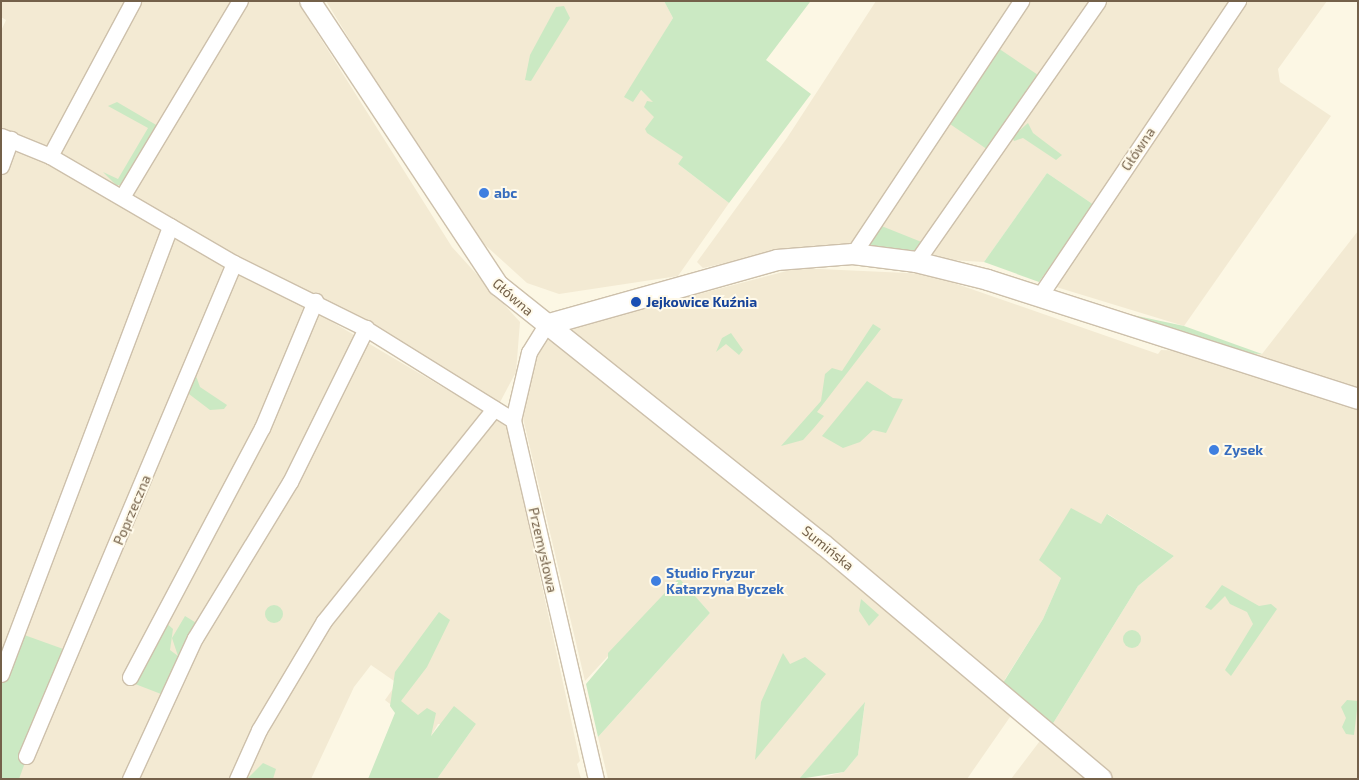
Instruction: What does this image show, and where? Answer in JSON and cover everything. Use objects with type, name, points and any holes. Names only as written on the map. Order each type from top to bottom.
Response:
[{"type":"street","points":[[50,156],[133,1]]},
{"type":"street","points":[[122,197],[240,1]]},
{"type":"street","name":"Główna","points":[[310,1],[480,263],[504,292],[546,326],[769,262],[853,254],[916,262],[1039,297],[1358,399]]},
{"type":"street","points":[[853,254],[1021,1]]},
{"type":"street","points":[[916,262],[1098,1]]},
{"type":"street","name":"Główna","points":[[1039,297],[1238,1]]},
{"type":"street","points":[[1,166],[6,138],[50,156],[234,263],[366,328],[513,420]]},
{"type":"street","points":[[1,674],[170,226]]},
{"type":"street","name":"Poprzeczna","points":[[26,756],[234,263]]},
{"type":"street","points":[[130,677],[262,428],[315,302]]},
{"type":"street","name":"Przemysłowa","points":[[546,326],[529,352],[513,420],[596,779]]},
{"type":"street","name":"Sumińska","points":[[546,326],[824,545],[1102,779]]},
{"type":"street","points":[[130,779],[195,638],[290,482],[366,328]]},
{"type":"street","points":[[237,779],[259,730],[324,621],[494,409]]},
{"type":"shaded area","points":[[1,1],[297,1],[452,247],[520,322],[516,372],[498,406],[1,131],[1,31],[6,20],[1,17]]},
{"type":"shaded area","points":[[326,1],[664,1],[673,18],[634,84],[666,113],[684,157],[678,164],[729,203],[678,276],[559,294],[527,283],[484,244],[410,138]]},
{"type":"shaded area","points":[[876,1],[1327,1],[1278,69],[1280,82],[1331,116],[1184,326],[1053,286],[1094,205],[1047,173],[984,262],[783,250],[703,268],[697,262],[787,138]]},
{"type":"shaded area","points":[[1,142],[46,160],[266,283],[507,425],[580,761],[577,764],[581,779],[437,779],[476,724],[438,724],[431,736],[385,700],[397,683],[371,665],[354,687],[311,779],[1,779]]},
{"type":"shaded area","points":[[1358,231],[1358,779],[1011,779],[1052,725],[1138,586],[1174,556],[1108,514],[1101,524],[1060,527],[1056,533],[1061,578],[1043,619],[1005,679],[1010,717],[967,779],[815,779],[844,772],[858,755],[865,703],[799,779],[608,779],[598,737],[710,613],[679,579],[585,681],[523,418],[534,362],[547,341],[569,328],[798,268],[928,274],[1158,354],[1161,350],[1262,354]]},
{"type":"green space","points":[[664,1],[810,2],[766,60],[811,94],[729,203],[678,164],[683,157],[647,133],[645,129],[654,117],[644,107],[647,101],[653,102],[641,90],[633,102],[624,97],[673,18]]},
{"type":"green space","points":[[564,6],[570,18],[531,81],[525,80],[530,55],[556,7]]},
{"type":"green space","points":[[998,48],[1041,77],[991,152],[948,123]]},
{"type":"green space","points":[[117,102],[158,126],[125,185],[116,185],[103,172],[118,179],[148,128],[108,106]]},
{"type":"green space","points":[[1028,123],[1033,133],[1062,155],[1056,160],[1023,138],[1014,141],[1012,137]]},
{"type":"green space","points":[[1047,173],[1094,205],[1039,282],[984,262]]},
{"type":"green space","points":[[879,225],[924,243],[916,252],[867,246]]},
{"type":"green space","points":[[1128,314],[1184,326],[1262,354],[1235,353],[1126,319]]},
{"type":"green space","points":[[873,324],[881,329],[817,412],[824,416],[803,440],[781,446],[821,401],[825,374],[832,368],[842,371]]},
{"type":"green space","points":[[731,333],[743,350],[739,355],[726,344],[716,352],[722,338]]},
{"type":"green space","points":[[196,376],[200,387],[227,405],[224,409],[210,410],[185,391],[191,377]]},
{"type":"green space","points":[[867,381],[893,398],[903,399],[886,433],[873,430],[860,442],[843,448],[822,436]]},
{"type":"green space","points":[[1071,508],[1101,524],[1107,514],[1174,556],[1138,586],[1052,725],[1003,683],[1043,619],[1061,578],[1039,560]]},
{"type":"green space","points":[[679,578],[710,613],[598,737],[586,684],[608,658],[608,653]]},
{"type":"green space","points":[[1222,585],[1259,606],[1271,604],[1277,609],[1231,676],[1225,670],[1253,624],[1247,612],[1230,604],[1225,596],[1211,610],[1205,607]]},
{"type":"green space","points":[[861,599],[879,615],[869,626],[859,611]]},
{"type":"green space","points":[[270,605],[278,605],[283,610],[281,621],[270,623],[265,618],[265,610]]},
{"type":"green space","points":[[439,612],[450,620],[427,667],[401,701],[418,715],[427,708],[436,713],[431,736],[454,706],[476,724],[437,779],[368,779],[395,713],[390,706],[395,672]]},
{"type":"green space","points":[[185,616],[198,624],[161,694],[130,682],[164,621],[173,629],[170,650],[178,656],[172,638]]},
{"type":"green space","points":[[1132,630],[1138,633],[1141,639],[1138,645],[1132,648],[1126,645],[1123,639],[1126,633]]},
{"type":"green space","points":[[16,632],[66,650],[19,779],[1,779],[1,674]]},
{"type":"green space","points":[[783,653],[790,664],[805,657],[826,674],[755,760],[761,702]]},
{"type":"green space","points":[[1347,700],[1358,701],[1354,735],[1346,734],[1342,727],[1346,718],[1341,707]]},
{"type":"green space","points":[[865,702],[858,755],[844,772],[799,779]]},
{"type":"green space","points":[[263,763],[276,769],[273,779],[247,779]]},
{"type":"place","name":"abc","points":[[484,193]]},
{"type":"place","name":"Jejkowice Kuźnia","points":[[636,302]]},
{"type":"place","name":"Zysek","points":[[1214,450]]},
{"type":"place","name":"Studio Fryzur Katarzyna Byczek","points":[[656,581]]}]
